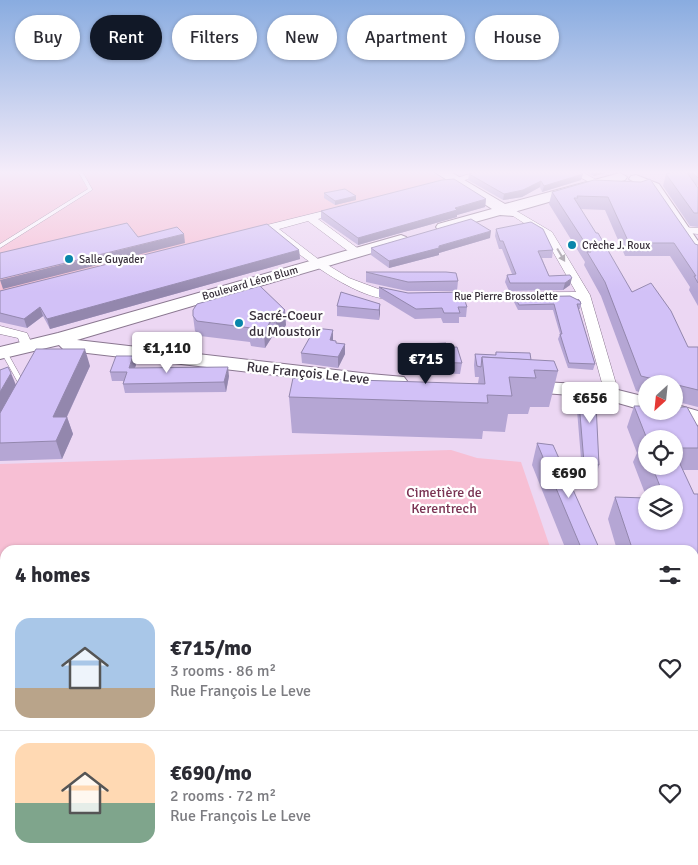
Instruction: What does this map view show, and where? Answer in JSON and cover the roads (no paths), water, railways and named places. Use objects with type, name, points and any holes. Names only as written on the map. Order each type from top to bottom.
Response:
[{"type":"street","points":[[238,236],[333,211]]},
{"type":"street","name":"Boulevard Léon Blum","points":[[2,352],[63,338],[498,211]]},
{"type":"street","points":[[510,211],[548,234],[584,295],[612,394]]},
{"type":"street","points":[[670,211],[698,253]]},
{"type":"street","points":[[309,217],[356,252]]},
{"type":"street","points":[[271,228],[316,264],[349,284],[364,290],[406,297]]},
{"type":"street","points":[[682,230],[698,231]]},
{"type":"street","name":"Rue Pierre Brossolette","points":[[436,296],[584,295]]},
{"type":"street","points":[[0,330],[23,336],[27,346]]},
{"type":"street","name":"Rue François Le Leve","points":[[63,338],[70,345],[370,380],[414,382]]},
{"type":"street","points":[[507,386],[598,391],[638,402]]},
{"type":"street","points":[[683,414],[698,418]]},
{"type":"lane","points":[[0,246],[55,211]]},
{"type":"lane","points":[[2,352],[24,388],[20,396]]},
{"type":"place","name":"Crèche J. Roux","points":[[572,245]]},
{"type":"place","name":"Salle Guyader","points":[[69,259]]},
{"type":"place","name":"Sacré-Coeur du Moustoir","points":[[239,323]]},
{"type":"park label","name":"Cimetière de Kerentrech","points":[[444,500]]}]
